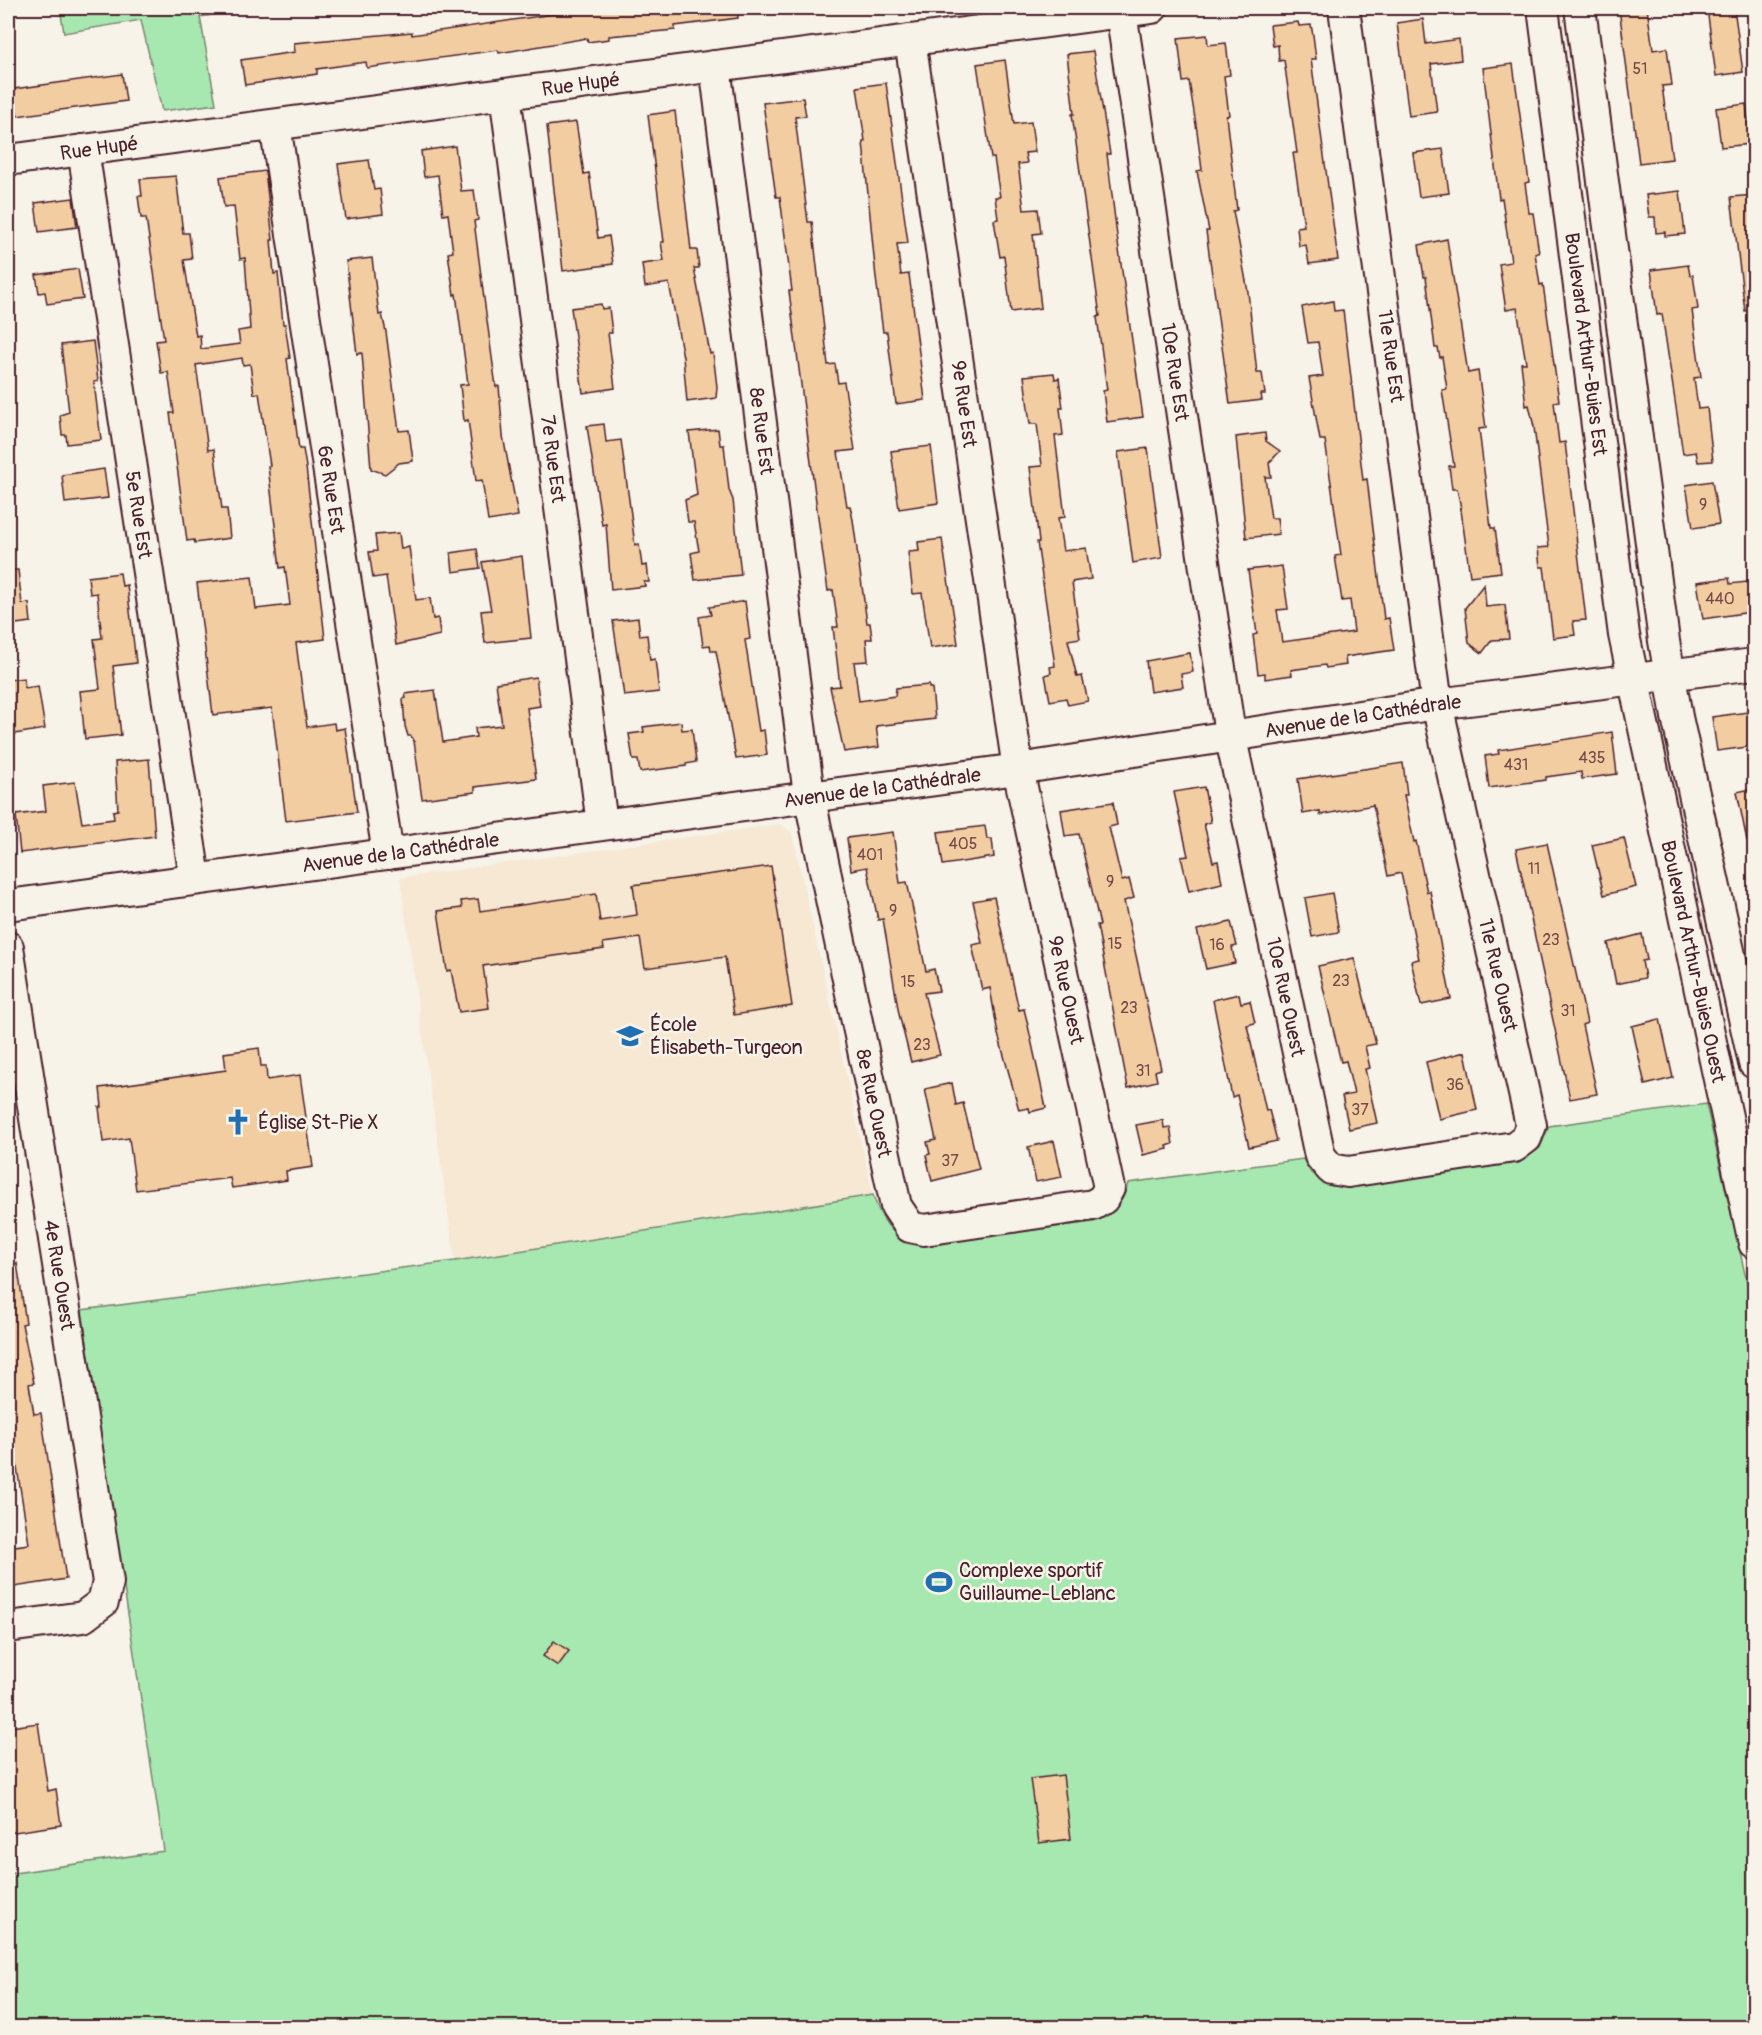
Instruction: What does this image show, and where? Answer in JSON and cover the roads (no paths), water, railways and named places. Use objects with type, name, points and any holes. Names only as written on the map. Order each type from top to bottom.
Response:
[{"type":"street","name":"Rue Hupé","points":[[8,160],[1152,8]]},
{"type":"street","name":"11e Rue Est","points":[[1344,8],[1437,704]]},
{"type":"street","name":"Boulevard Arthur-Buies Est","points":[[1543,8],[1632,680]]},
{"type":"street","name":"Boulevard Arthur-Buies Est","points":[[1580,8],[1670,676]]},
{"type":"street","name":"10e Rue Est","points":[[1121,12],[1230,734]]},
{"type":"street","name":"9e Rue Est","points":[[909,40],[1018,769]]},
{"type":"street","name":"8e Rue Est","points":[[715,66],[809,795]]},
{"type":"street","name":"7e Rue Est","points":[[505,94],[602,824]]},
{"type":"street","name":"6e Rue Est","points":[[275,125],[388,854]]},
{"type":"street","name":"5e Rue Est","points":[[83,150],[195,878]]},
{"type":"street","name":"Avenue de la Cathédrale","points":[[8,905],[809,795],[1018,769],[1230,734],[1437,704],[1755,664]]},
{"type":"street","name":"Boulevard Arthur-Buies Ouest","points":[[1670,676],[1677,717],[1755,1064]]},
{"type":"street","name":"Boulevard Arthur-Buies Ouest","points":[[1632,680],[1755,1242]]},
{"type":"street","name":"11e Rue Ouest","points":[[1419,1163],[1514,1147],[1526,1138],[1531,1125],[1437,704]]},
{"type":"street","name":"10e Rue Ouest","points":[[1230,734],[1320,1156],[1331,1169],[1348,1172],[1419,1163]]},
{"type":"street","name":"9e Rue Ouest","points":[[1018,769],[1109,1188],[1103,1199],[1093,1205]]},
{"type":"street","name":"8e Rue Ouest","points":[[809,795],[896,1206],[906,1222],[919,1230],[1093,1205]]},
{"type":"street","name":"4e Rue Ouest","points":[[8,947],[108,1582],[103,1602],[83,1617],[8,1627]]},
{"type":"place","name":"École Élisabeth-Turgeon","points":[[630,1036]]},
{"type":"place","name":"Église St-Pie X","points":[[238,1122]]},
{"type":"place","name":"Complexe sportif Guillaume-Leblanc","points":[[939,1582]]}]
